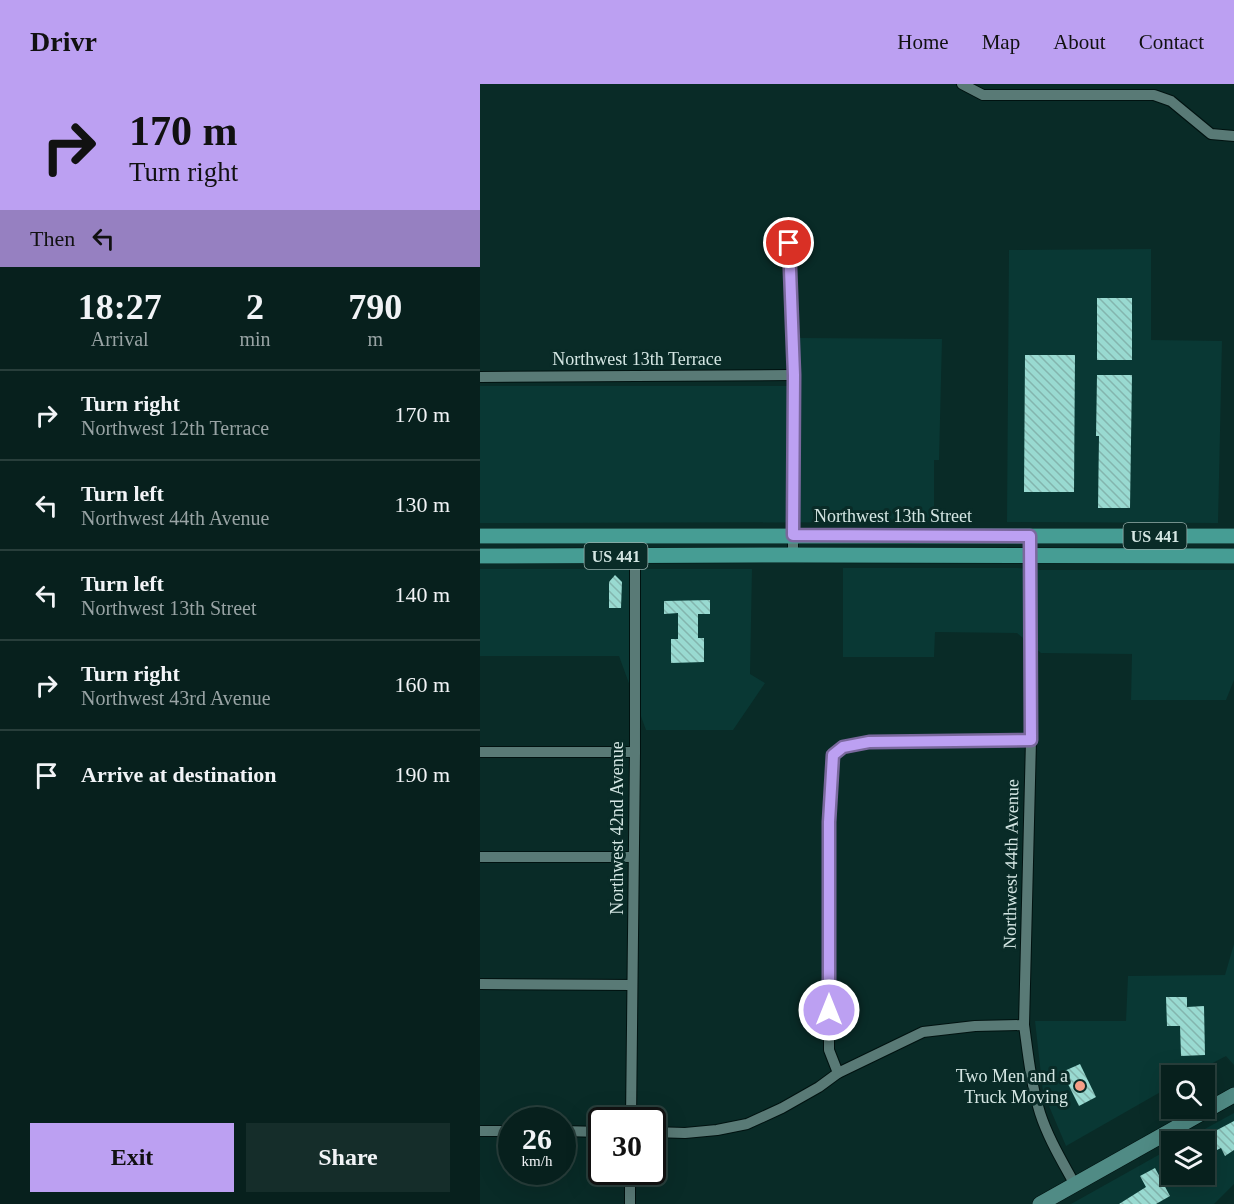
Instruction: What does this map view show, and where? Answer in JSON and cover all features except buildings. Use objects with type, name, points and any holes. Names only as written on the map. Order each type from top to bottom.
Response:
[{"type":"main road","name":"Northwest 13th Street","points":[[480,536],[1234,536]]},
{"type":"main road","name":"US 441","points":[[480,556],[1234,556]]},
{"type":"main road","points":[[1040,1204],[1234,1095]]},
{"type":"street","points":[[962,84],[983,95],[1154,94],[1171,100],[1211,134],[1234,136]]},
{"type":"street","points":[[784,230],[789,243],[794,375],[793,555]]},
{"type":"street","name":"Northwest 13th Terrace","points":[[480,377],[794,375]]},
{"type":"street","name":"Northwest 42nd Avenue","points":[[631,1107],[635,536]]},
{"type":"street","name":"Northwest 44th Avenue","points":[[1030,536],[1031,740],[1024,1025],[1030,1071],[1040,1113],[1074,1185]]},
{"type":"street","points":[[838,1073],[829,1050],[829,822],[833,755],[843,747],[869,742],[1031,740]]},
{"type":"street","points":[[480,752],[634,752]]},
{"type":"street","points":[[480,857],[633,857]]},
{"type":"street","points":[[480,984],[632,985]]},
{"type":"street","points":[[666,1132],[717,1130],[747,1124],[782,1108],[819,1087],[838,1073],[923,1032],[975,1026],[1024,1025]]},
{"type":"street","points":[[480,1131],[498,1131]]},
{"type":"street","points":[[630,1185],[630,1204]]},
{"type":"shaded area","points":[[1151,249],[1151,340],[1222,341],[1218,523],[1007,522],[1009,250]]},
{"type":"shaded area","points":[[800,338],[942,339],[939,460],[934,460],[934,522],[480,523],[480,386],[787,386]]},
{"type":"shaded area","points":[[843,568],[1234,570],[1234,680],[1226,700],[1131,700],[1132,654],[1041,653],[1017,633],[935,632],[934,657],[843,657]]},
{"type":"shaded area","points":[[480,569],[752,569],[750,674],[765,683],[733,730],[646,730],[619,656],[480,656]]},
{"type":"shaded area","points":[[1234,944],[1234,1065],[1226,1056],[1209,1065],[1161,1065],[1161,1092],[1066,1146],[1043,1092],[1035,1021],[1126,1021],[1128,976],[1225,975]]},
{"type":"shaded area","points":[[1234,1113],[1234,1184],[1214,1204],[1071,1204],[1161,1154],[1161,1185],[1215,1185],[1215,1131],[1201,1131]]},
{"type":"place","name":"Two Men and a Truck Moving","points":[[1080,1086]]},
{"type":"route","points":[[789,243],[794,375],[793,535],[1030,536],[1031,740],[869,742],[843,747],[833,755],[829,822],[829,1010]]}]
